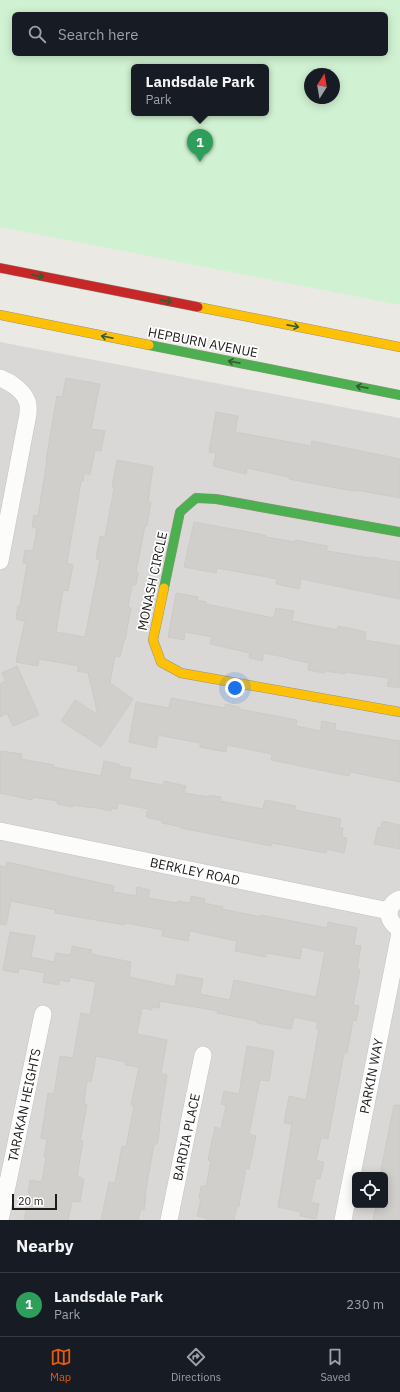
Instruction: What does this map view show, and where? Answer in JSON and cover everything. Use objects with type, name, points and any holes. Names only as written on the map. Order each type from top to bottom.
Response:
[{"type":"main road","points":[[0,268],[400,347]]},
{"type":"main road","name":"HEPBURN AVENUE","points":[[0,316],[400,395]]},
{"type":"main road","name":"MONASH CIRCLE","points":[[400,532],[216,499],[196,498],[180,512],[153,640],[162,662],[181,673],[400,712]]},
{"type":"street","points":[[0,378],[12,384],[22,392],[28,401],[28,414],[0,560]]},
{"type":"street","name":"BERKLEY ROAD","points":[[0,830],[394,905]]},
{"type":"street","points":[[394,905],[389,917],[391,922],[400,929]]},
{"type":"street","name":"PARKIN WAY","points":[[343,1220],[400,933]]},
{"type":"street","name":"TARAKAN HEIGHTS","points":[[0,1220],[43,1014]]},
{"type":"street","name":"BARDIA PLACE","points":[[169,1220],[203,1055]]},
{"type":"shaded area","points":[[0,342],[400,418],[400,1220],[0,1220]]},
{"type":"green space","points":[[0,0],[400,0],[400,305],[0,227]]},
{"type":"building","points":[[66,378],[100,384],[91,429],[105,431],[101,451],[95,450],[90,475],[84,473],[83,481],[81,481],[67,563],[73,565],[68,591],[63,590],[56,632],[85,637],[100,560],[96,559],[100,536],[105,537],[114,488],[112,487],[117,460],[153,467],[148,502],[151,502],[136,572],[138,573],[136,585],[132,585],[128,607],[131,608],[125,640],[120,657],[115,656],[110,683],[133,699],[101,747],[61,721],[75,700],[98,715],[88,673],[77,671],[79,666],[39,659],[38,666],[16,662],[25,621],[16,619],[18,606],[20,606],[27,564],[23,563],[25,550],[33,551],[37,528],[32,527],[34,515],[38,516],[57,396],[62,397]]},
{"type":"building","points":[[216,412],[238,416],[235,432],[311,446],[312,441],[400,459],[400,498],[289,479],[289,477],[247,468],[246,474],[213,466],[216,453],[209,452]]},
{"type":"building","points":[[194,522],[259,534],[266,537],[295,542],[295,540],[327,546],[327,551],[400,562],[400,599],[301,579],[299,589],[276,584],[277,579],[217,568],[216,573],[184,567]]},
{"type":"building","points":[[176,593],[198,597],[197,600],[206,602],[206,604],[274,618],[276,608],[294,611],[292,621],[337,630],[338,626],[366,632],[365,640],[400,646],[400,688],[387,686],[389,678],[346,672],[345,674],[325,671],[324,673],[308,670],[309,663],[264,653],[262,661],[249,658],[250,653],[210,644],[212,637],[185,632],[184,640],[168,637]]},
{"type":"building","points":[[17,666],[39,715],[13,726],[7,713],[0,717],[0,684],[6,681],[2,673]]},
{"type":"building","points":[[171,698],[225,708],[225,704],[239,707],[239,709],[297,720],[296,726],[320,731],[322,721],[336,724],[335,730],[400,741],[400,782],[350,772],[349,776],[271,760],[272,754],[227,745],[226,752],[200,747],[200,743],[158,735],[156,748],[129,742],[136,702],[169,708]]},
{"type":"building","points":[[1,751],[22,754],[21,759],[54,765],[53,767],[101,776],[104,761],[119,764],[119,766],[131,768],[129,779],[163,785],[164,781],[186,786],[184,793],[209,797],[209,795],[221,797],[220,801],[263,809],[265,800],[296,806],[295,810],[341,819],[339,828],[343,828],[342,837],[347,838],[344,853],[327,849],[326,853],[272,843],[271,846],[181,828],[182,827],[162,823],[163,821],[146,817],[148,809],[118,803],[117,809],[111,808],[111,811],[73,805],[73,807],[57,804],[58,801],[33,797],[32,800],[0,793]]},
{"type":"building","points":[[382,821],[400,825],[400,849],[374,844],[378,827],[381,828]]},
{"type":"building","points":[[7,862],[114,886],[113,892],[136,896],[137,887],[150,890],[148,898],[177,903],[178,901],[190,903],[191,896],[205,899],[204,903],[223,907],[222,909],[261,917],[261,915],[327,928],[328,922],[357,928],[354,945],[361,946],[357,969],[360,970],[353,1005],[359,1006],[356,1021],[353,1020],[347,1053],[344,1053],[328,1139],[321,1138],[316,1161],[324,1162],[320,1179],[316,1178],[311,1202],[319,1204],[316,1219],[300,1216],[301,1212],[278,1207],[292,1124],[284,1123],[289,1096],[306,1100],[319,1029],[316,1029],[318,1022],[294,1017],[291,1029],[257,1023],[257,1021],[217,1013],[218,1011],[160,1001],[159,1008],[152,1007],[152,1010],[142,1008],[137,1034],[167,1040],[161,1073],[167,1075],[160,1128],[157,1144],[154,1144],[145,1195],[144,1210],[141,1209],[138,1220],[101,1220],[109,1182],[115,1183],[122,1146],[126,1147],[134,1106],[131,1105],[139,1067],[125,1065],[126,1062],[96,1056],[91,1082],[87,1081],[84,1104],[87,1105],[80,1141],[83,1141],[77,1176],[84,1179],[80,1202],[72,1201],[68,1220],[24,1220],[30,1193],[28,1193],[30,1180],[42,1182],[47,1139],[41,1138],[48,1093],[54,1094],[60,1056],[73,1058],[81,1013],[90,1015],[96,982],[70,977],[69,982],[59,980],[59,985],[43,982],[45,973],[19,968],[18,973],[3,970],[10,932],[35,936],[31,957],[54,962],[56,953],[71,955],[72,946],[92,950],[91,954],[131,962],[129,977],[175,987],[177,974],[203,979],[200,994],[230,1000],[234,980],[316,997],[325,952],[302,947],[300,959],[267,953],[266,957],[235,951],[237,941],[190,931],[188,941],[162,936],[163,930],[55,913],[56,910],[11,901],[6,925],[0,924],[0,866],[6,867]]},
{"type":"building","points":[[247,1046],[274,1051],[269,1081],[260,1080],[249,1134],[256,1136],[249,1169],[246,1168],[239,1206],[237,1206],[234,1220],[206,1220],[206,1218],[197,1216],[201,1199],[199,1198],[201,1186],[206,1186],[211,1161],[208,1160],[215,1127],[221,1129],[226,1105],[221,1104],[224,1091],[239,1094]]},
{"type":"building","points":[[394,1105],[400,1105],[400,1220],[373,1220],[375,1208],[388,1208],[388,1172],[381,1172]]},
{"type":"traffic: fast","points":[[149,345],[400,395]]},
{"type":"traffic: fast","points":[[164,588],[180,512],[196,498],[216,499],[400,532]]},
{"type":"traffic: slow","points":[[198,307],[400,347]]},
{"type":"traffic: slow","points":[[0,315],[149,345]]},
{"type":"traffic: slow","points":[[164,588],[153,640],[161,662],[181,673],[400,712]]},
{"type":"traffic: jam","points":[[0,268],[198,307]]},
{"type":"place","name":"Landsdale Park","points":[[200,162]]}]
